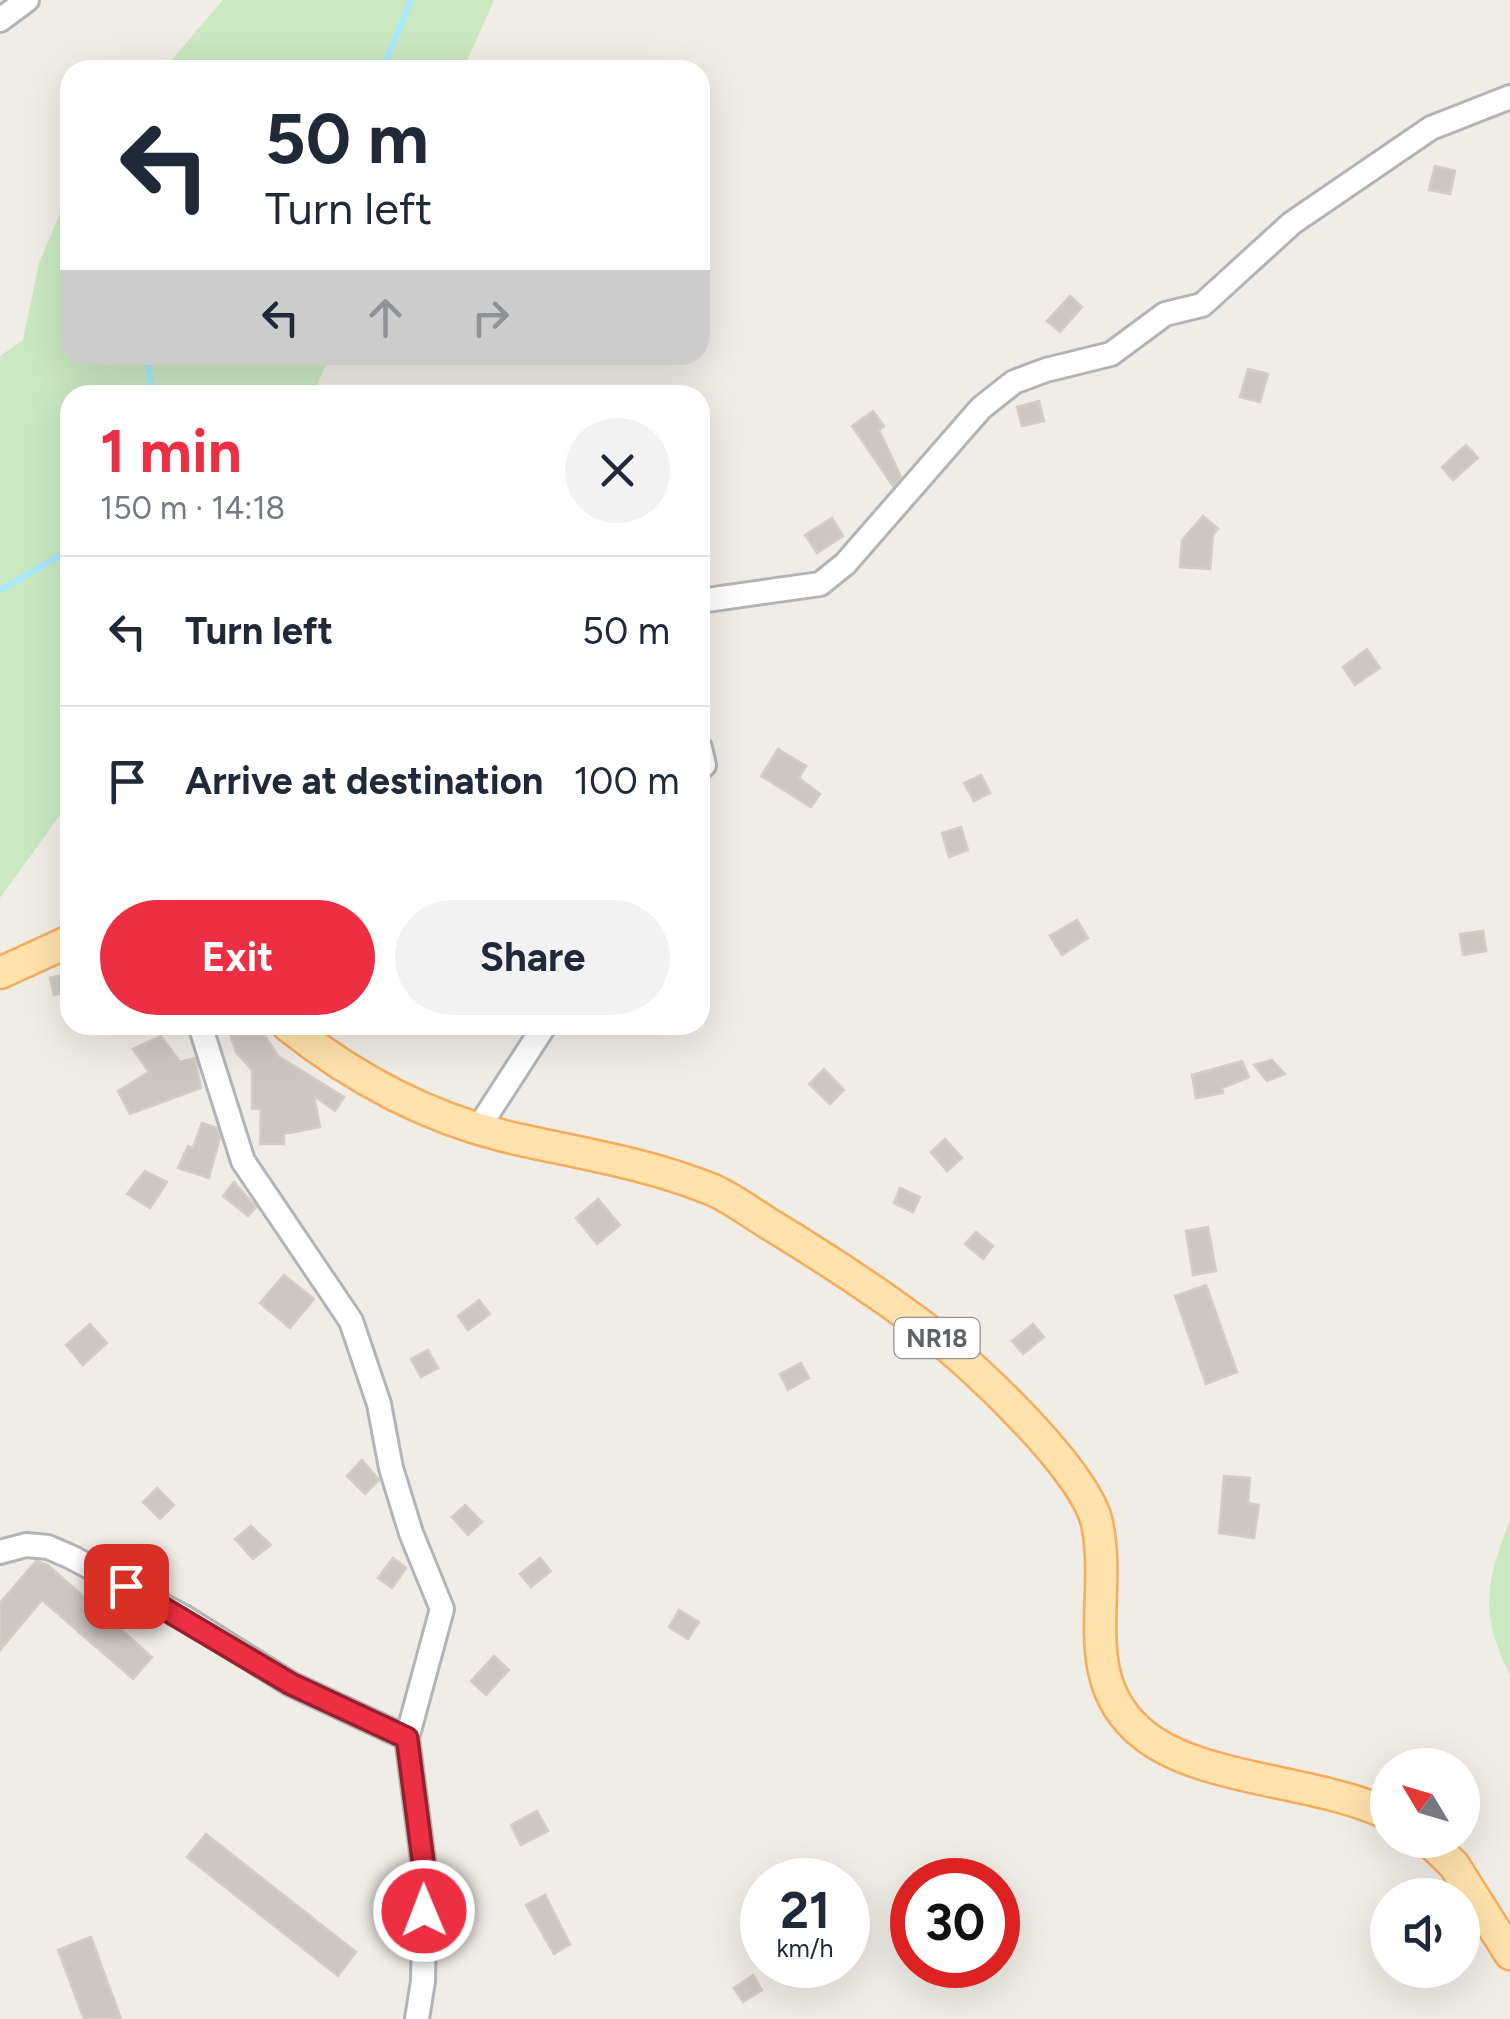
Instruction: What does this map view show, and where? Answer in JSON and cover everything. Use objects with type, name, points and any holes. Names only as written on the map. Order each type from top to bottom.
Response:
[{"type":"main road","points":[[0,973],[60,945]]},
{"type":"main road","name":"NR18","points":[[302,1035],[376,1088],[478,1127],[642,1166],[716,1192],[930,1332],[1075,1478],[1097,1520],[1100,1662],[1110,1696],[1126,1720],[1170,1752],[1370,1808]]},
{"type":"main road","points":[[1447,1858],[1510,1954]]},
{"type":"street","points":[[0,20],[27,0]]},
{"type":"street","points":[[710,600],[820,584],[844,564],[980,408],[1014,382],[1110,354],[1164,314],[1202,305],[1292,223],[1431,128],[1510,98]]},
{"type":"street","points":[[203,1035],[243,1161],[352,1321],[379,1404],[406,1517],[442,1609],[407,1738],[425,1876],[423,1981],[417,2019]]},
{"type":"street","points":[[478,1127],[538,1035]]},
{"type":"street","points":[[0,1552],[26,1545],[48,1547],[71,1556],[182,1616],[291,1684],[407,1738]]},
{"type":"green space","points":[[223,0],[494,0],[467,60],[172,60]]},
{"type":"green space","points":[[60,214],[60,365],[326,365],[317,385],[60,385],[60,815],[0,898],[0,356],[23,340],[39,263]]},
{"type":"green space","points":[[1510,1521],[1510,1674],[1494,1634],[1489,1598]]},
{"type":"building","points":[[1435,166],[1455,171],[1450,194],[1429,190]]},
{"type":"building","points":[[1070,296],[1082,307],[1060,332],[1047,321]]},
{"type":"building","points":[[1248,369],[1268,374],[1260,402],[1240,397]]},
{"type":"building","points":[[1039,401],[1044,421],[1022,426],[1017,407]]},
{"type":"building","points":[[873,411],[884,426],[879,430],[901,477],[893,486],[852,426]]},
{"type":"building","points":[[1466,445],[1478,458],[1453,480],[1442,467]]},
{"type":"building","points":[[1203,516],[1218,529],[1213,535],[1210,569],[1180,567],[1182,540]]},
{"type":"building","points":[[832,518],[843,536],[817,553],[805,535]]},
{"type":"building","points":[[1367,649],[1380,668],[1355,685],[1343,667]]},
{"type":"building","points":[[778,749],[806,766],[799,778],[820,794],[811,807],[761,776]]},
{"type":"building","points":[[981,775],[990,793],[974,801],[964,783]]},
{"type":"building","points":[[961,827],[968,850],[949,857],[942,833]]},
{"type":"building","points":[[1077,920],[1088,938],[1062,955],[1050,936]]},
{"type":"building","points":[[1483,931],[1486,951],[1463,955],[1460,934]]},
{"type":"building","points":[[60,976],[60,994],[54,995],[50,978]]},
{"type":"building","points":[[230,1035],[264,1035],[278,1056],[344,1097],[335,1111],[314,1096],[320,1127],[284,1134],[284,1144],[260,1144],[261,1109],[252,1109],[252,1070],[236,1052]]},
{"type":"building","points":[[161,1036],[180,1062],[195,1058],[201,1088],[130,1114],[118,1091],[149,1072],[133,1049]]},
{"type":"building","points":[[1272,1060],[1285,1074],[1267,1081],[1254,1065]]},
{"type":"building","points":[[1242,1061],[1249,1077],[1222,1088],[1223,1093],[1196,1098],[1192,1075]]},
{"type":"building","points":[[824,1069],[844,1090],[830,1104],[809,1084]]},
{"type":"building","points":[[202,1123],[217,1128],[220,1137],[209,1178],[178,1168],[188,1146],[193,1148]]},
{"type":"building","points":[[945,1139],[962,1158],[947,1171],[931,1152]]},
{"type":"building","points":[[145,1171],[167,1182],[150,1208],[127,1194]]},
{"type":"building","points":[[234,1182],[256,1207],[248,1216],[223,1196]]},
{"type":"building","points":[[900,1188],[920,1197],[913,1212],[894,1203]]},
{"type":"building","points":[[598,1199],[620,1225],[597,1244],[576,1218]]},
{"type":"building","points":[[1208,1227],[1216,1271],[1193,1275],[1186,1231]]},
{"type":"building","points":[[976,1232],[993,1246],[983,1259],[965,1244]]},
{"type":"building","points":[[284,1275],[314,1299],[290,1328],[260,1303]]},
{"type":"building","points":[[1206,1285],[1237,1372],[1206,1384],[1175,1296]]},
{"type":"building","points":[[479,1300],[490,1314],[468,1330],[458,1316]]},
{"type":"building","points":[[90,1324],[107,1343],[83,1365],[66,1345]]},
{"type":"building","points":[[1033,1324],[1044,1337],[1023,1354],[1012,1341]]},
{"type":"building","points":[[428,1350],[438,1368],[421,1377],[411,1359]]},
{"type":"building","points":[[801,1363],[809,1378],[788,1390],[780,1374]]},
{"type":"building","points":[[362,1460],[379,1480],[365,1494],[347,1476]]},
{"type":"building","points":[[1224,1476],[1250,1478],[1248,1503],[1259,1505],[1254,1538],[1219,1533]]},
{"type":"building","points":[[157,1488],[174,1505],[160,1519],[143,1502]]},
{"type":"building","points":[[465,1505],[482,1522],[468,1535],[452,1517]]},
{"type":"building","points":[[251,1526],[271,1545],[253,1559],[235,1539]]},
{"type":"building","points":[[393,1558],[406,1568],[392,1588],[378,1578]]},
{"type":"building","points":[[540,1558],[551,1571],[531,1587],[520,1574]]},
{"type":"building","points":[[36,1561],[48,1565],[152,1657],[133,1679],[42,1600],[0,1650],[0,1603]]},
{"type":"building","points":[[679,1610],[699,1622],[688,1639],[669,1627]]},
{"type":"building","points":[[494,1656],[509,1670],[486,1695],[471,1681]]},
{"type":"building","points":[[537,1811],[548,1831],[521,1845],[511,1825]]},
{"type":"building","points":[[206,1834],[356,1952],[338,1976],[187,1857]]},
{"type":"building","points":[[545,1895],[570,1944],[554,1954],[526,1905]]},
{"type":"building","points":[[91,1937],[121,2019],[84,2019],[58,1950]]},
{"type":"building","points":[[740,1984],[740,1988],[762,1990],[743,2002],[734,1988]]},
{"type":"waterway","points":[[386,60],[411,0]]},
{"type":"waterway","points":[[148,365],[151,385]]},
{"type":"waterway","points":[[0,590],[60,556]]},
{"type":"route","points":[[126,1586],[291,1684],[407,1738],[425,1876],[424,1911]]}]
